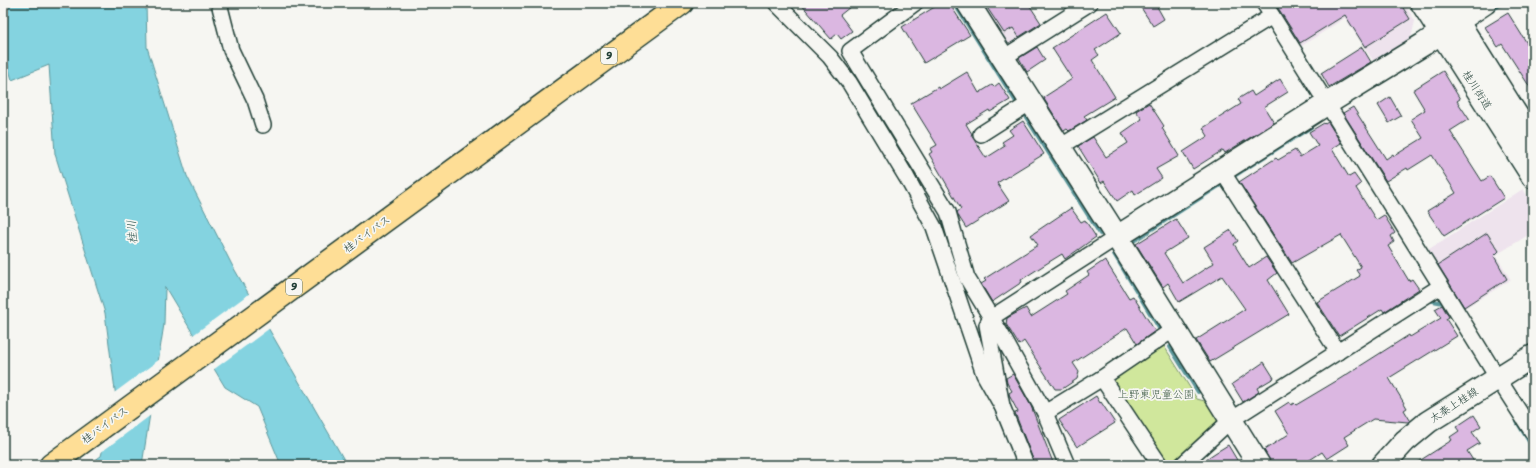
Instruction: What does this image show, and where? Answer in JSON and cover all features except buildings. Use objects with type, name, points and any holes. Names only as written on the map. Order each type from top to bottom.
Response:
[{"type":"highway","name":"桂バイパス","points":[[51,465],[682,3]]},
{"type":"street","points":[[219,3],[231,50],[255,100],[262,125]]},
{"type":"street","points":[[776,3],[830,57],[849,82],[907,178],[934,227],[984,374],[1002,406],[1026,465]]},
{"type":"street","points":[[915,3],[850,51],[948,212],[967,278],[1046,413],[1067,465]]},
{"type":"street","points":[[968,3],[1003,58],[1024,107],[1060,147],[1259,465]]},
{"type":"street","points":[[1003,58],[1090,3]]},
{"type":"street","points":[[1264,3],[1442,286],[1497,378],[1533,433]]},
{"type":"street","name":"桂川街道","points":[[1422,3],[1448,19],[1533,141]]},
{"type":"street","points":[[1002,406],[987,325],[991,318],[1328,103],[1448,19],[1485,3]]},
{"type":"street","points":[[1060,147],[1272,16]]},
{"type":"street","name":"桂川街道","points":[[1448,19],[1533,177]]},
{"type":"street","points":[[981,134],[1024,107]]},
{"type":"street","points":[[1222,171],[1338,352]]},
{"type":"street","points":[[1182,465],[1231,420],[1442,286]]},
{"type":"street","points":[[1046,413],[1102,378],[1174,329]]},
{"type":"street","name":"太秦上桂線","points":[[1383,465],[1405,441],[1428,422],[1533,356]]},
{"type":"street","points":[[1102,378],[1160,465]]},
{"type":"shaded area","points":[[978,3],[1028,3],[1043,26],[1012,45],[1003,42]]},
{"type":"shaded area","points":[[1269,3],[1404,3],[1415,21],[1411,38],[1374,62],[1345,18],[1297,49]]},
{"type":"shaded area","points":[[1523,189],[1533,205],[1533,232],[1496,255],[1511,280],[1463,309],[1426,251]]},
{"type":"green space","name":"上野東児童公園","points":[[1164,346],[1197,399],[1208,402],[1218,417],[1218,421],[1173,465],[1165,465],[1113,387],[1116,376]]},
{"type":"water","name":"桂川","points":[[3,3],[146,3],[147,47],[187,176],[232,265],[347,465],[281,465],[257,407],[225,387],[165,287],[164,324],[142,465],[88,465],[101,456],[116,398],[105,313],[55,154],[49,65],[12,80],[3,48]]},
{"type":"pier","points":[[250,293],[270,328],[213,370],[193,335]]},
{"type":"pier","points":[[160,359],[151,415],[100,453],[114,393]]},
{"type":"waterway","points":[[954,3],[1018,105]]},
{"type":"waterway","points":[[1490,11],[1503,3]]},
{"type":"waterway","points":[[1022,111],[1100,234]]},
{"type":"waterway","points":[[1231,178],[1311,127]]},
{"type":"waterway","points":[[1135,240],[1225,182]]},
{"type":"waterway","points":[[1114,254],[1162,333]]},
{"type":"waterway","points":[[1428,300],[1443,303],[1445,306]]},
{"type":"waterway","points":[[1170,347],[1198,392]]},
{"type":"waterway","points":[[1517,422],[1533,448]]}]
